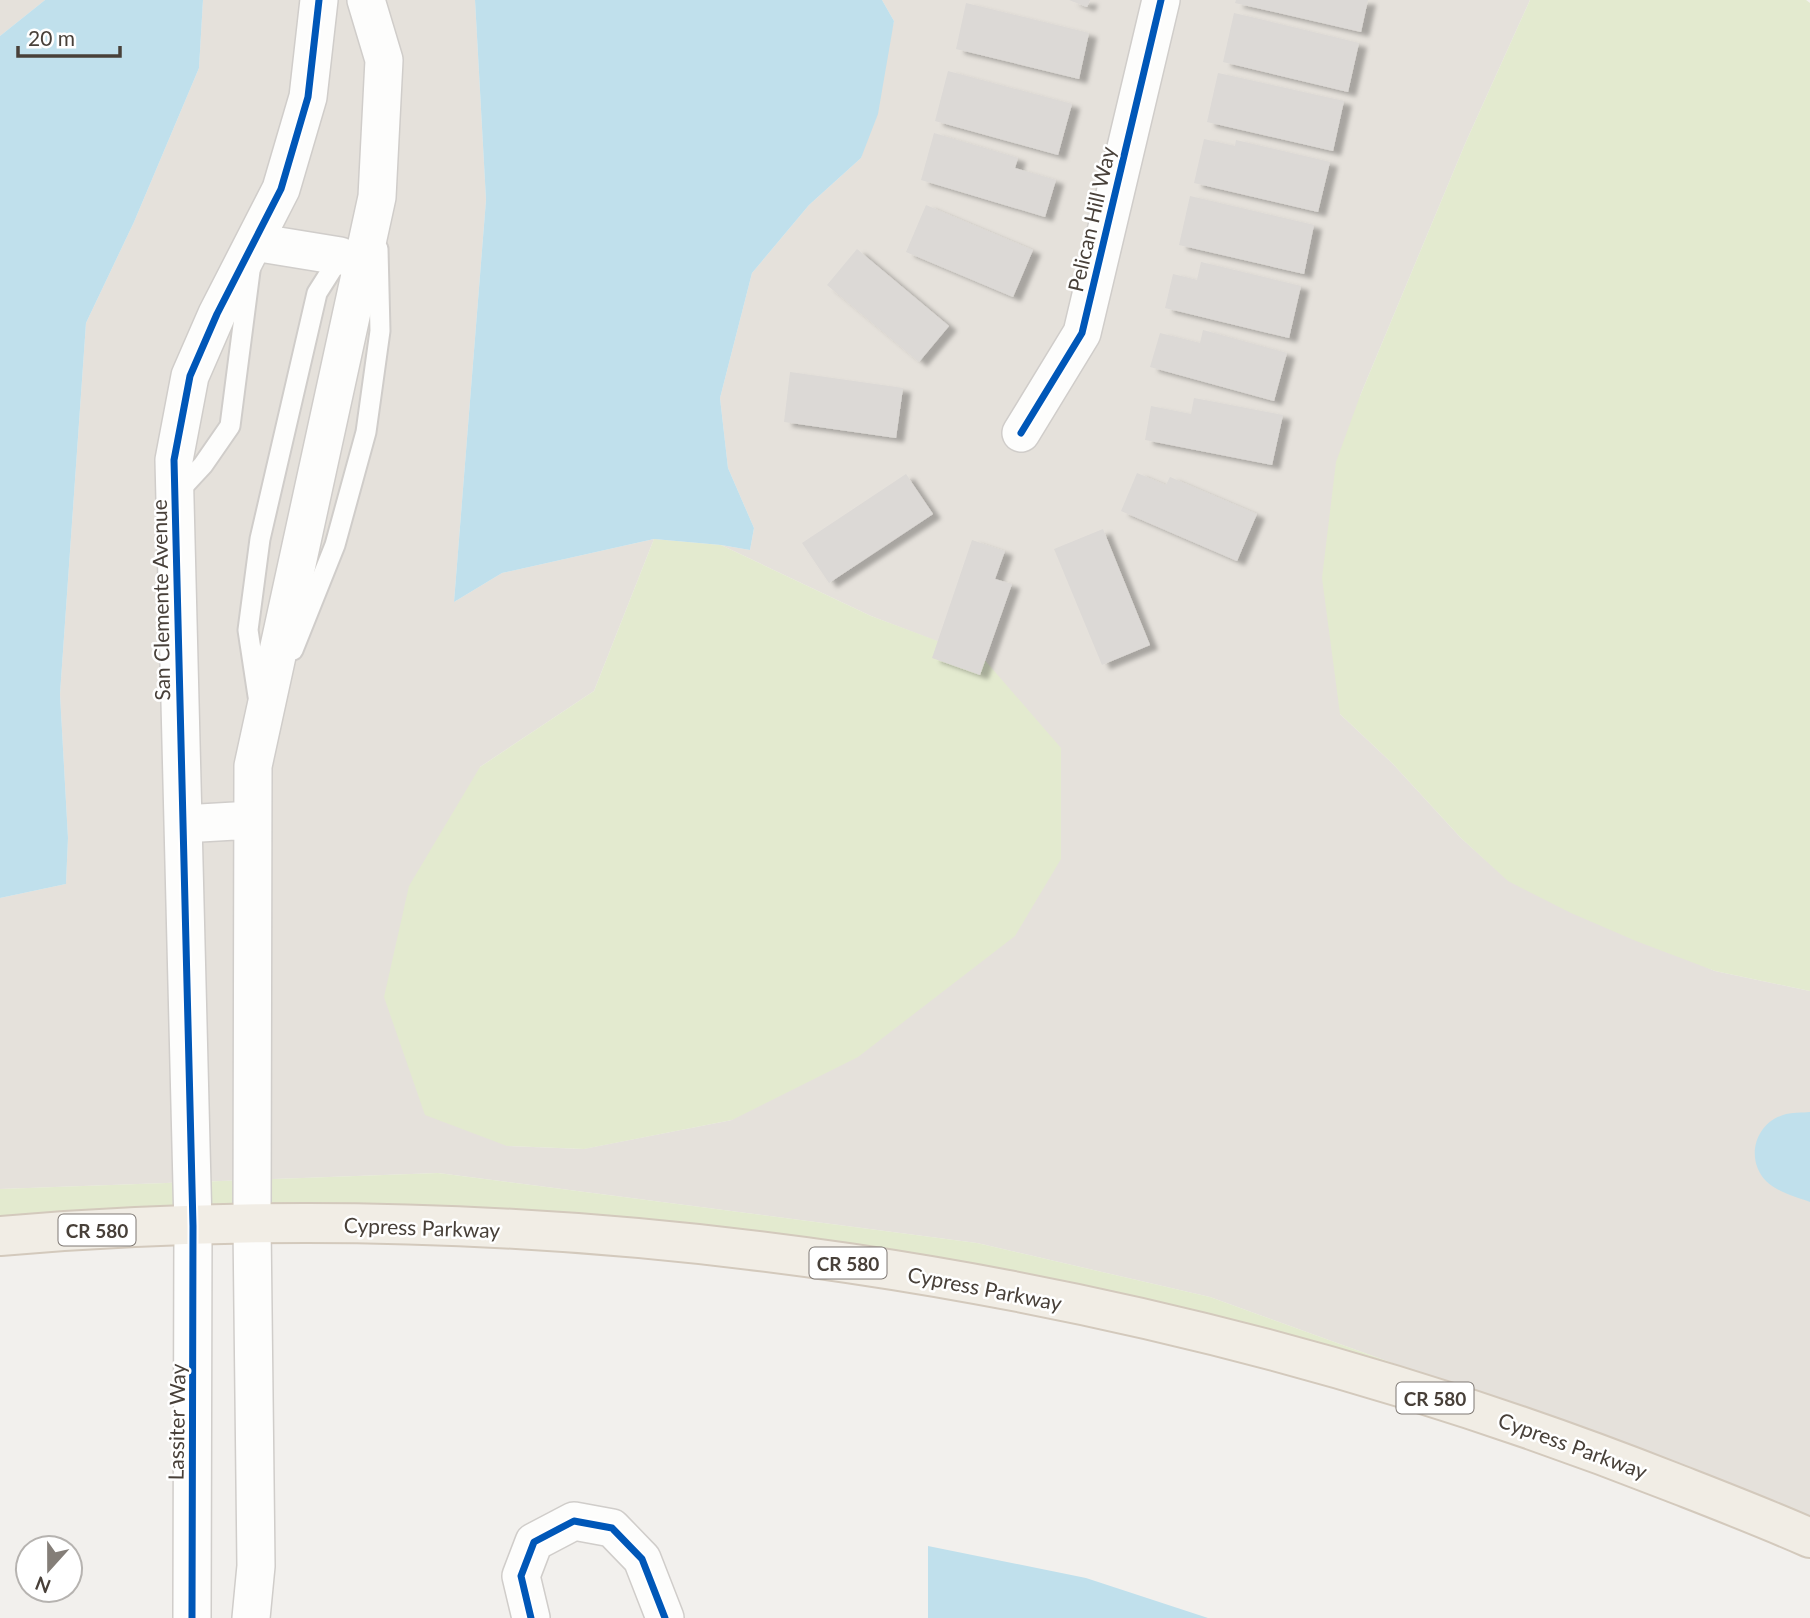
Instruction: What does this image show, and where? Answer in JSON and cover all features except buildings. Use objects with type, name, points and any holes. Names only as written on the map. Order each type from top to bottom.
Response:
[{"type":"main road","name":"Cypress Parkway","points":[[0,1236],[252,1224],[382,1224],[647,1238],[842,1262],[1001,1289],[1292,1356],[1478,1411],[1583,1447],[1810,1538]]},
{"type":"street","name":"San Clemente Avenue","points":[[193,1226],[174,460],[190,376],[217,314],[281,189],[308,97],[319,0]]},
{"type":"street","points":[[251,1618],[256,1566],[252,1224],[253,766],[377,197],[384,60],[366,0]]},
{"type":"street","name":"Pelican Hill Way","points":[[1021,433],[1082,334],[1161,0]]},
{"type":"street","points":[[254,242],[340,256]]},
{"type":"street","points":[[183,824],[252,820]]},
{"type":"street","name":"Lassiter Way","points":[[192,1618],[193,1226]]},
{"type":"street","points":[[531,1618],[521,1576],[534,1542],[575,1521],[612,1528],[642,1559],[665,1618]]},
{"type":"lane","points":[[262,725],[248,630],[260,538],[317,293],[377,197]]},
{"type":"lane","points":[[175,495],[203,465],[230,426],[254,242]]},
{"type":"shaded area","points":[[0,0],[45,0],[0,36]]},
{"type":"shaded area","points":[[203,0],[475,0],[486,200],[454,602],[502,573],[654,539],[594,691],[480,767],[507,1146],[583,1149],[732,1120],[983,659],[871,616],[721,545],[750,550],[754,528],[728,468],[720,398],[752,273],[809,205],[861,158],[894,21],[882,0],[1530,0],[1465,144],[1360,396],[1340,714],[1393,764],[1461,838],[1509,881],[1715,971],[1810,991],[1810,1516],[1590,1429],[1409,1369],[1210,1297],[977,1243],[438,1173],[0,1189],[0,898],[66,884],[68,838],[60,694],[86,323],[134,222],[199,68]]},
{"type":"green space","points":[[1530,0],[1806,0],[1810,3],[1810,991],[1715,971],[1571,913],[1508,881],[1461,838],[1393,764],[1340,714],[1322,578],[1336,462],[1360,396],[1465,144]]},
{"type":"green space","points":[[654,539],[721,545],[871,616],[983,658],[1061,748],[1061,859],[1015,936],[858,1057],[732,1120],[584,1149],[507,1146],[425,1115],[384,997],[409,886],[480,767],[594,691]]},
{"type":"green space","points":[[438,1173],[977,1243],[1210,1297],[1409,1369],[1237,1322],[1063,1282],[888,1250],[711,1227],[534,1211],[356,1204],[178,1206],[0,1217],[0,1189]]},
{"type":"water","points":[[45,0],[203,0],[199,68],[134,222],[86,323],[60,694],[68,838],[66,884],[0,898],[0,36]]},
{"type":"water","points":[[475,0],[882,0],[894,21],[878,114],[861,158],[809,205],[752,273],[720,398],[728,468],[754,528],[750,550],[654,539],[502,573],[454,602],[486,200]]},
{"type":"water","points":[[1810,1112],[1810,1202],[1770,1185],[1760,1172],[1755,1153],[1760,1134],[1773,1120],[1786,1114]]},
{"type":"water","points":[[928,1546],[1086,1578],[1208,1618],[928,1618]]},
{"type":"cycle path","points":[[192,1618],[193,1226],[174,460],[190,376],[217,314],[281,189],[308,97],[319,0]]},
{"type":"cycle path","points":[[1021,433],[1082,333],[1161,0]]},
{"type":"cycle path","points":[[531,1618],[521,1576],[534,1542],[574,1521],[612,1528],[642,1559],[665,1618]]}]
